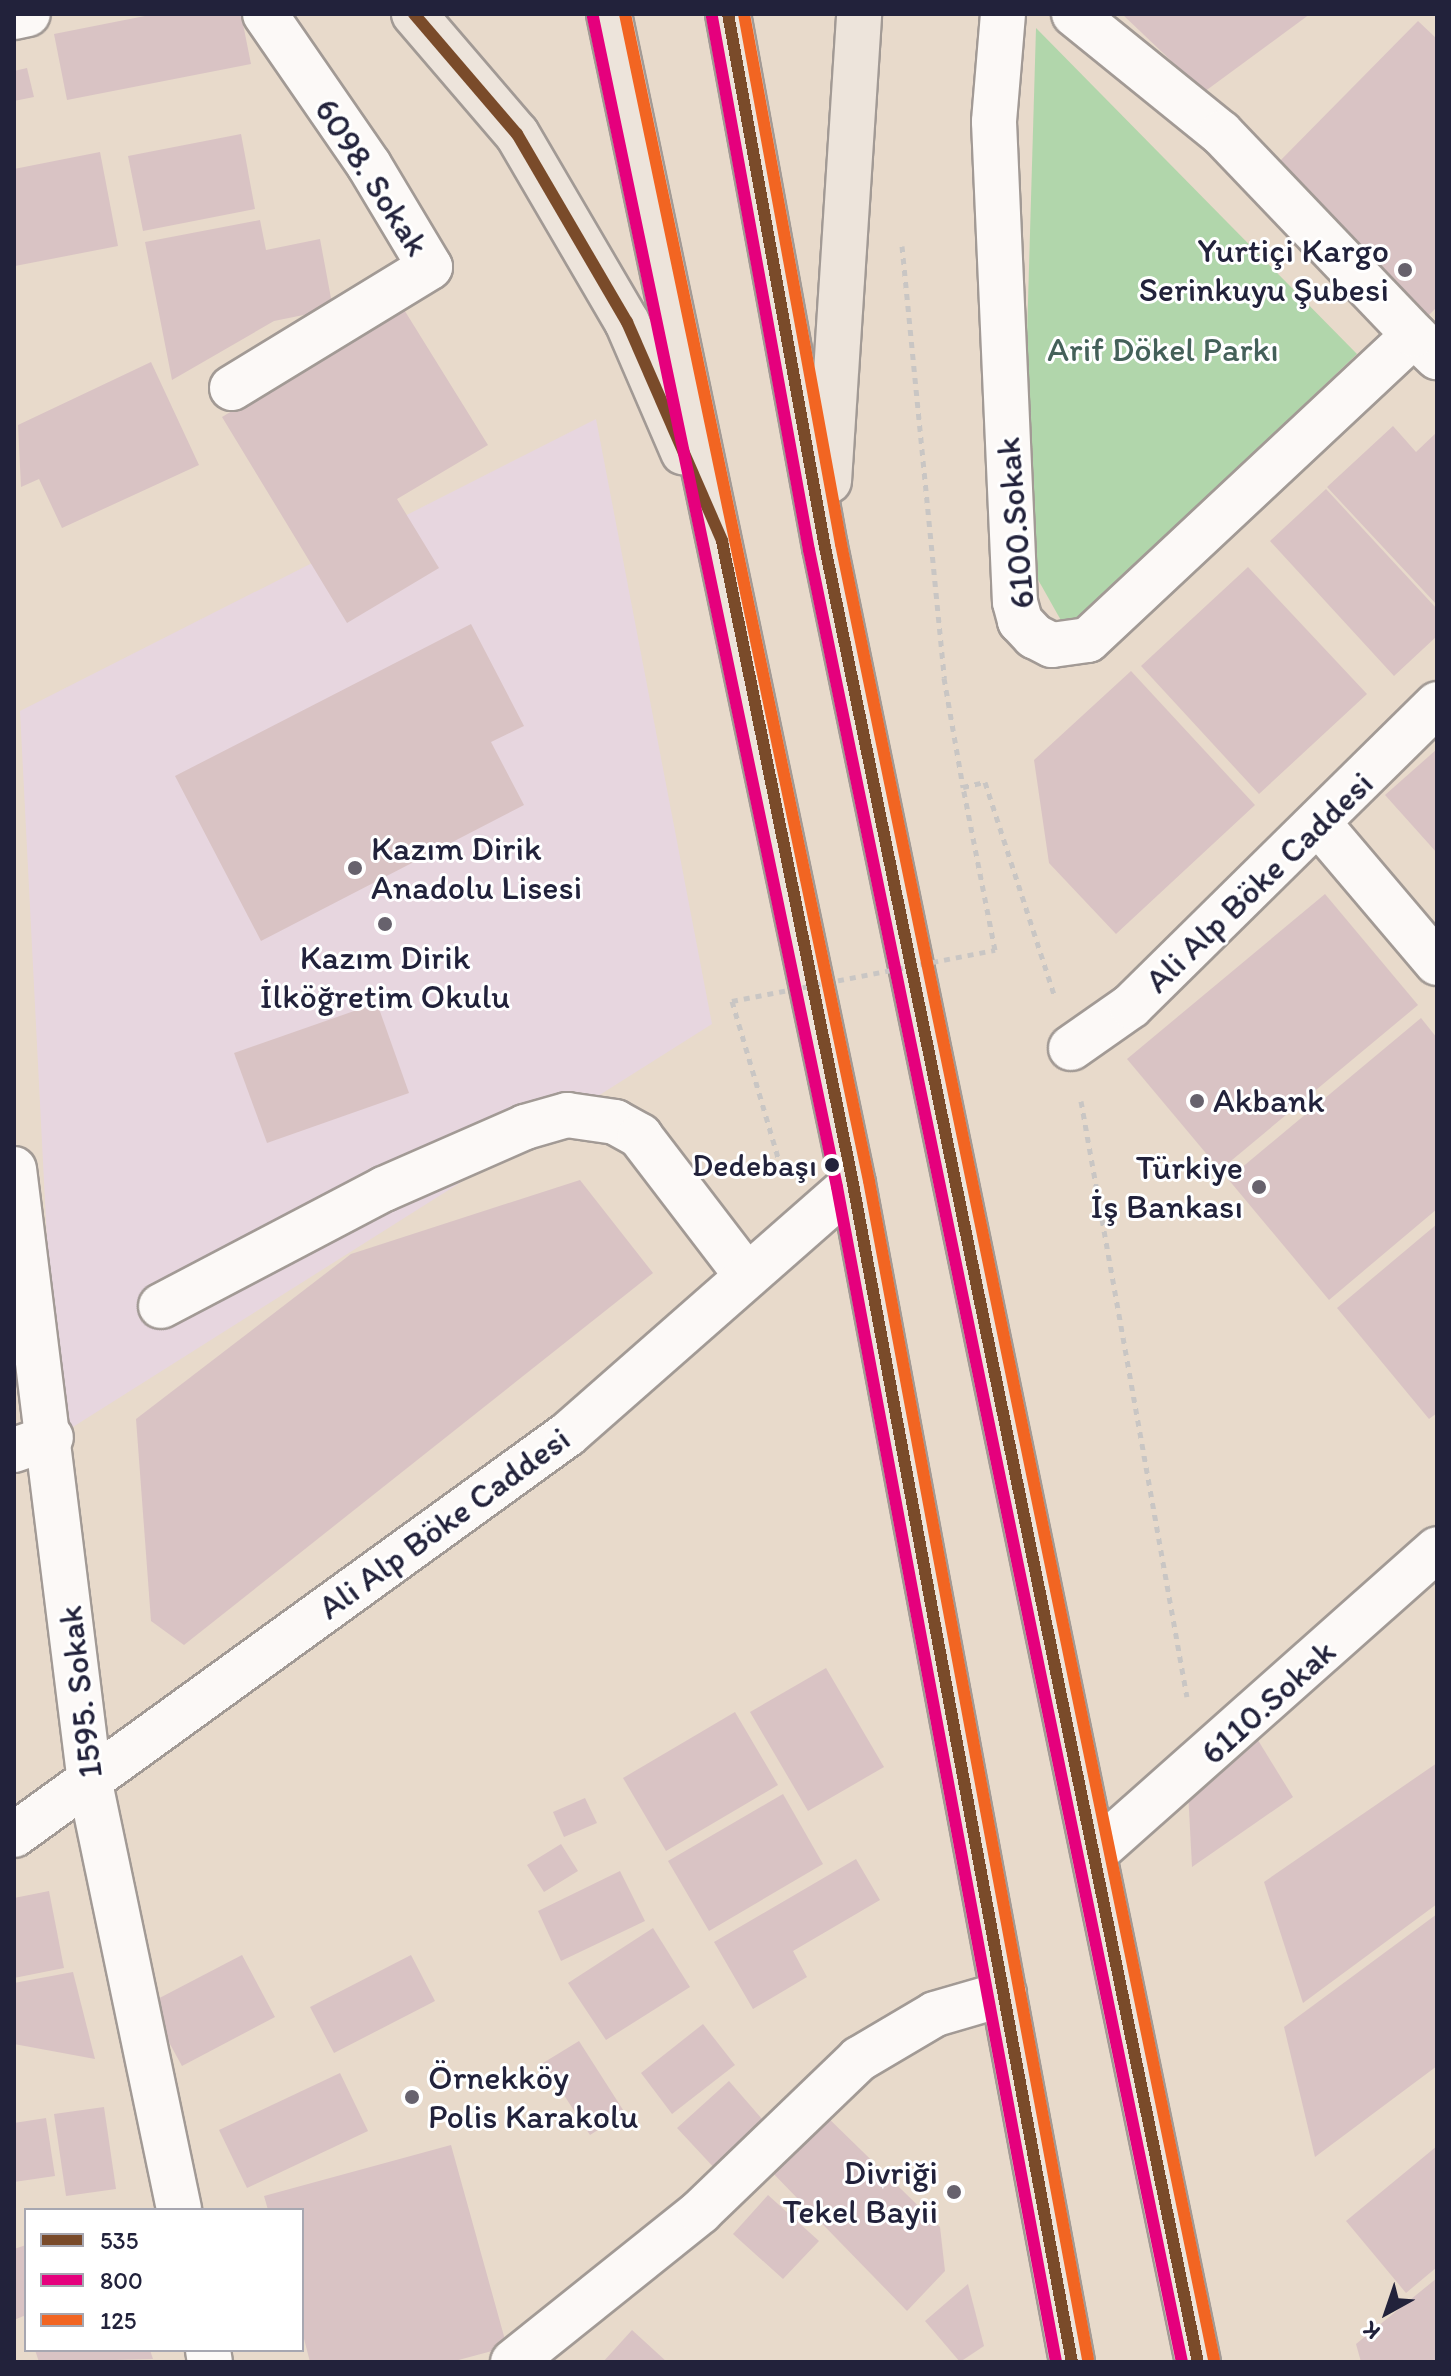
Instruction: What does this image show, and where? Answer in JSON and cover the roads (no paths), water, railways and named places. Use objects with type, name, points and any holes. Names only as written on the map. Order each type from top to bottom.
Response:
[{"type":"highway","points":[[414,14],[517,134],[619,309],[722,541]]},
{"type":"highway","points":[[609,14],[722,541],[853,1184],[1072,2362]]},
{"type":"highway","points":[[728,14],[825,547],[1096,1852],[1198,2362]]},
{"type":"highway","points":[[825,547],[859,14]]},
{"type":"street","points":[[14,17],[28,14]]},
{"type":"street","name":"6098. Sokak","points":[[232,388],[430,267],[369,165],[265,14]]},
{"type":"street","name":"6100.Sokak","points":[[1003,14],[994,122],[1015,602],[1020,621],[1034,636],[1052,645],[1088,640],[1426,346]]},
{"type":"street","points":[[1074,14],[1221,133],[1426,346]]},
{"type":"street","name":"Ali Alp Böke Caddesi","points":[[1071,1048],[1131,1006],[1320,825],[1437,704]]},
{"type":"street","points":[[1320,825],[1437,963]]},
{"type":"street","points":[[161,1306],[384,1189],[525,1127],[567,1115],[615,1122],[640,1136],[747,1276]]},
{"type":"street","name":"1595. Sokak","points":[[14,1169],[32,1443],[90,1783],[179,2208]]},
{"type":"street","name":"Ali Alp Böke Caddesi","points":[[14,1835],[90,1783],[568,1434],[853,1184]]},
{"type":"street","name":"6110.Sokak","points":[[1096,1852],[1434,1559]]},
{"type":"street","points":[[513,2362],[700,2212],[859,2059],[935,2014],[1004,1994]]},
{"type":"place","name":"Yurtiçi Kargo Serinkuyu Şubesi","points":[[1405,270]]},
{"type":"place","name":"Kazım Dirik Anadolu Lisesi","points":[[355,868]]},
{"type":"place","name":"Kazım Dirik İlköğretim Okulu","points":[[385,924]]},
{"type":"place","name":"Akbank","points":[[1197,1101]]},
{"type":"place","name":"Dedebaşı","points":[[832,1165]]},
{"type":"place","name":"Türkiye İş Bankası","points":[[1259,1187]]},
{"type":"place","name":"Örnekköy Polis Karakolu","points":[[412,2097]]},
{"type":"place","name":"Divriği Tekel Bayii","points":[[954,2192]]},
{"type":"park label","name":"Arif Dökel Parkı","points":[[1163,350]]}]
